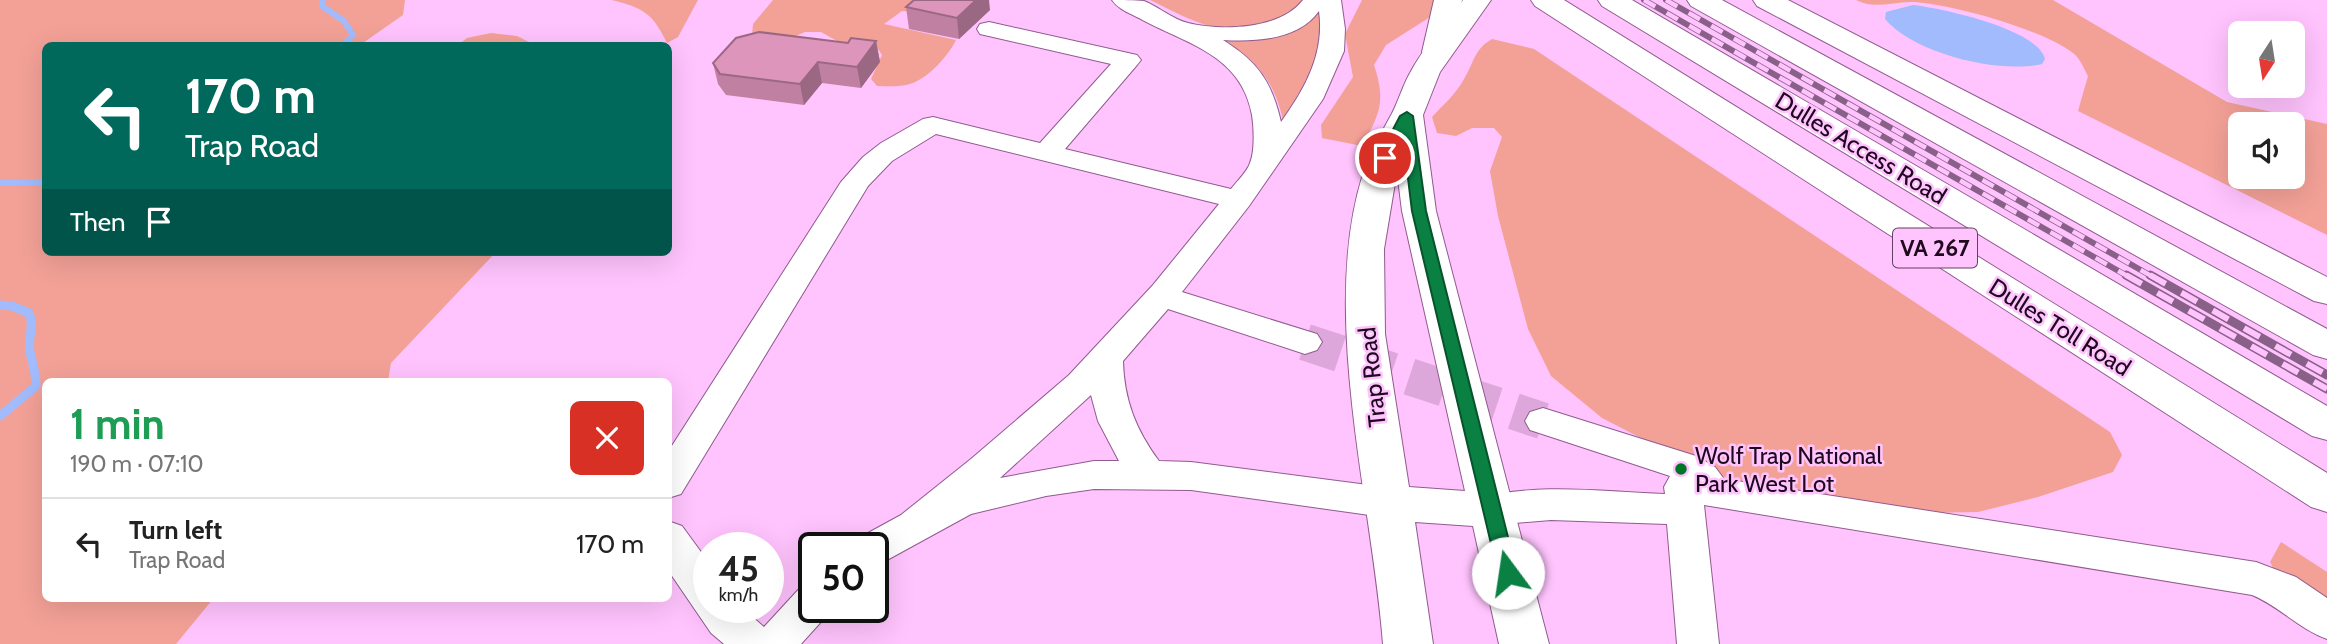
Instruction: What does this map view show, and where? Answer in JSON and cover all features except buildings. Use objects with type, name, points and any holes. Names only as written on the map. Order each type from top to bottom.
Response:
[{"type":"main road","name":"Dulles Toll Road","points":[[1545,0],[2327,495]]},
{"type":"main road","name":"Dulles Access Road","points":[[1612,0],[2327,425]]},
{"type":"main road","name":"Dulles Access Road","points":[[1701,0],[2327,346]]},
{"type":"main road","points":[[1767,0],[2327,292]]},
{"type":"main road","name":"Trap Road","points":[[1408,644],[1391,502],[1380,447],[1366,334],[1366,249],[1378,175],[1407,116],[1413,96],[1466,2]]},
{"type":"main road","name":"Trap Road","points":[[1407,116],[1419,211],[1524,644]]},
{"type":"main road","points":[[1391,502],[1492,510]]},
{"type":"lane","points":[[1124,0],[1217,47],[1250,75],[1262,93],[1269,116],[1265,163]]},
{"type":"lane","points":[[1174,25],[1214,33],[1256,32],[1301,17],[1315,0]]},
{"type":"lane","points":[[916,524],[999,458],[1106,359],[1239,200],[1293,126],[1329,57],[1333,36],[1329,0]]},
{"type":"lane","points":[[989,29],[1128,60],[1046,153]]},
{"type":"lane","points":[[672,478],[860,176],[883,152],[933,125],[1239,200]]},
{"type":"lane","points":[[1161,296],[1305,342]]},
{"type":"lane","points":[[1106,359],[1105,385],[1110,410],[1132,454],[1148,475]]},
{"type":"lane","points":[[1543,421],[1684,466],[1702,477],[1699,501],[1698,644]]},
{"type":"lane","points":[[889,540],[961,501],[995,492],[1094,475],[1223,479],[1391,502]]},
{"type":"lane","points":[[1492,510],[1551,505],[1699,501],[2256,579],[2281,589],[2327,621]]},
{"type":"lane","points":[[672,543],[693,573]]},
{"type":"lane","points":[[775,644],[798,619]]},
{"type":"lane","points":[[729,623],[753,644]]},
{"type":"shaded area","points":[[0,0],[405,0],[403,15],[364,42],[42,42],[42,256],[492,256],[391,363],[388,378],[42,378],[42,602],[211,602],[176,644],[0,644]]},
{"type":"shaded area","points":[[612,0],[698,0],[678,37],[669,42],[652,19],[632,6]]},
{"type":"shaded area","points":[[773,0],[936,0],[921,12],[902,11],[884,24],[956,40],[941,61],[921,79],[903,86],[877,86],[871,79],[882,55],[876,46],[837,41],[821,32],[805,32],[777,44],[752,35],[753,24]]},
{"type":"shaded area","points":[[1150,0],[1306,0],[1284,17],[1271,23],[1227,29],[1200,23]]},
{"type":"shaded area","points":[[1362,0],[1440,0],[1438,12],[1386,45],[1374,65],[1380,88],[1379,107],[1362,146],[1322,138],[1321,125],[1353,77],[1345,34]]},
{"type":"shaded area","points":[[1856,0],[2053,0],[2227,102],[2272,112],[2228,112],[2228,186],[2078,111],[2088,76],[2075,55],[2059,44],[2019,27],[1952,8],[1914,2],[1870,4]]},
{"type":"shaded area","points":[[1324,6],[1318,52],[1306,80],[1283,120],[1274,92],[1260,70],[1241,53],[1216,37],[1313,17]]},
{"type":"shaded area","points":[[491,33],[517,36],[529,42],[462,42],[467,38]]},
{"type":"shaded area","points":[[1492,39],[1534,49],[2110,432],[2122,455],[2113,472],[2038,497],[1978,512],[1922,513],[1780,495],[1703,470],[1602,418],[1551,376],[1528,329],[1498,216],[1490,171],[1502,137],[1494,128],[1472,128],[1456,136],[1437,133],[1432,117],[1457,90],[1478,52]]},
{"type":"shaded area","points":[[2305,119],[2327,124],[2327,235],[2235,189],[2305,189]]},
{"type":"shaded area","points":[[2281,542],[2327,572],[2327,613],[2280,581],[2270,562]]},
{"type":"water","points":[[1913,5],[1965,15],[2008,30],[2038,48],[2045,59],[2042,64],[2004,66],[1936,51],[1898,31],[1885,19],[1886,12]]},
{"type":"waterway","points":[[323,0],[322,6],[344,21],[353,35],[346,42]]},
{"type":"waterway","points":[[0,183],[42,182]]},
{"type":"waterway","points":[[0,305],[12,306],[29,313],[29,347],[36,386],[0,416]]},
{"type":"tunnel","points":[[1305,342],[1543,421]]},
{"type":"railway","points":[[1644,0],[2129,277]]},
{"type":"railway","points":[[1666,0],[2153,277]]},
{"type":"railway","points":[[2126,275],[2327,389]]},
{"type":"railway","points":[[2150,275],[2327,375]]},
{"type":"place","name":"Wolf Trap National Park West Lot","points":[[1681,469]]},
{"type":"route","points":[[1385,158],[1407,116],[1419,211],[1508,573]]}]
